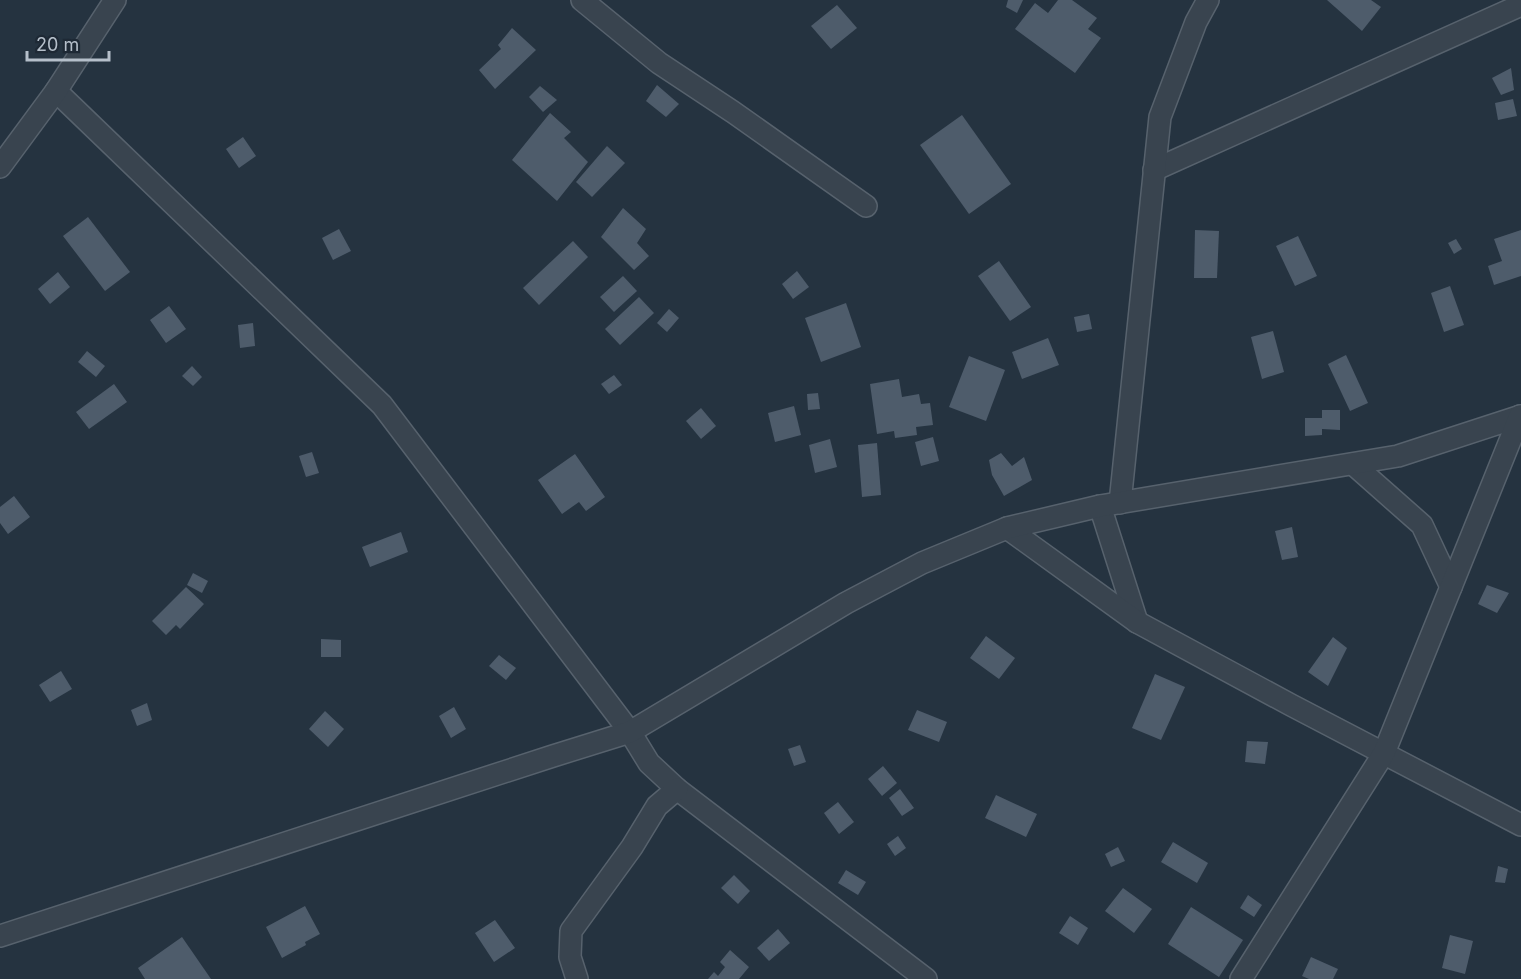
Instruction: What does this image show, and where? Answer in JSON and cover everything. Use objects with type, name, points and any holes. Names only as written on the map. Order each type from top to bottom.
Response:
[{"type":"street","points":[[0,167],[56,91],[115,0]]},
{"type":"street","points":[[582,0],[658,63],[733,112],[866,206]]},
{"type":"street","points":[[1137,622],[1110,504],[1160,117],[1196,22],[1208,0]]},
{"type":"street","points":[[1154,170],[1521,5]]},
{"type":"street","points":[[56,91],[382,405],[630,732],[649,763],[677,789],[926,979]]},
{"type":"street","points":[[0,936],[630,732],[846,603],[922,563],[1007,528],[1110,504],[1398,456],[1520,416]]},
{"type":"street","points":[[1242,979],[1384,753],[1520,416]]},
{"type":"street","points":[[1353,464],[1422,525],[1451,587]]},
{"type":"street","points":[[1007,528],[1137,622],[1280,700],[1521,825]]},
{"type":"street","points":[[577,979],[570,957],[571,931],[632,847],[657,806],[677,789]]},
{"type":"building","points":[[1008,0],[1023,0],[1017,13],[1006,7]]},
{"type":"building","points":[[1058,0],[1072,0],[1097,18],[1088,29],[1101,38],[1075,73],[1015,29],[1035,3],[1048,13]]},
{"type":"building","points":[[1327,0],[1371,0],[1381,7],[1362,31]]},
{"type":"building","points":[[837,5],[857,28],[831,49],[811,26]]},
{"type":"building","points":[[512,28],[536,50],[495,89],[479,70],[501,49],[498,45]]},
{"type":"building","points":[[1511,68],[1514,90],[1501,95],[1492,78]]},
{"type":"building","points":[[657,85],[679,104],[666,117],[646,101]]},
{"type":"building","points":[[540,86],[557,100],[543,112],[529,97]]},
{"type":"building","points":[[1513,99],[1517,116],[1498,120],[1495,103]]},
{"type":"building","points":[[550,113],[571,132],[564,138],[588,162],[557,201],[512,160]]},
{"type":"building","points":[[962,115],[1011,184],[969,214],[920,145]]},
{"type":"building","points":[[243,137],[256,156],[239,168],[226,149]]},
{"type":"building","points":[[607,146],[625,163],[592,197],[576,182]]},
{"type":"building","points":[[623,208],[646,229],[637,243],[649,256],[634,270],[601,237]]},
{"type":"building","points":[[88,217],[130,272],[105,291],[63,236]]},
{"type":"building","points":[[339,229],[351,251],[333,260],[322,238]]},
{"type":"building","points":[[1195,230],[1219,231],[1217,278],[1194,278]]},
{"type":"building","points":[[1521,230],[1521,276],[1494,285],[1488,266],[1502,261],[1494,239]]},
{"type":"building","points":[[1298,236],[1317,276],[1295,286],[1276,246]]},
{"type":"building","points":[[1456,239],[1462,249],[1454,254],[1448,243]]},
{"type":"building","points":[[573,241],[588,257],[539,305],[523,288]]},
{"type":"building","points":[[999,261],[1031,307],[1010,321],[978,276]]},
{"type":"building","points":[[797,271],[809,287],[793,299],[782,284]]},
{"type":"building","points":[[58,272],[70,287],[50,304],[38,289]]},
{"type":"building","points":[[623,276],[637,291],[614,312],[600,297]]},
{"type":"building","points":[[1450,286],[1464,325],[1444,332],[1431,293]]},
{"type":"building","points":[[639,297],[654,313],[620,345],[605,329]]},
{"type":"building","points":[[846,303],[861,347],[821,362],[805,318]]},
{"type":"building","points":[[169,306],[186,329],[166,343],[150,320]]},
{"type":"building","points":[[669,309],[679,318],[667,332],[657,323]]},
{"type":"building","points":[[1089,314],[1092,329],[1077,332],[1074,317]]},
{"type":"building","points":[[253,323],[255,346],[240,348],[238,325]]},
{"type":"building","points":[[1273,331],[1284,372],[1262,379],[1251,337]]},
{"type":"building","points":[[1048,338],[1059,365],[1022,379],[1012,352]]},
{"type":"building","points":[[87,351],[105,366],[96,377],[78,362]]},
{"type":"building","points":[[1346,355],[1368,403],[1350,411],[1328,364]]},
{"type":"building","points":[[969,356],[1005,370],[986,421],[949,407]]},
{"type":"building","points":[[192,366],[202,377],[193,386],[182,376]]},
{"type":"building","points":[[614,375],[622,385],[609,394],[601,384]]},
{"type":"building","points":[[899,379],[902,397],[919,394],[921,404],[930,403],[933,425],[916,427],[917,435],[895,438],[894,431],[877,434],[870,384]]},
{"type":"building","points":[[114,384],[127,402],[89,429],[76,412]]},
{"type":"building","points":[[818,393],[820,409],[808,410],[807,394]]},
{"type":"building","points":[[794,406],[801,435],[775,442],[768,413]]},
{"type":"building","points":[[701,408],[716,426],[701,439],[686,421]]},
{"type":"building","points":[[1322,410],[1340,410],[1340,430],[1322,429],[1322,435],[1305,436],[1305,418],[1322,418]]},
{"type":"building","points":[[933,437],[939,461],[921,466],[915,442]]},
{"type":"building","points":[[830,439],[837,467],[815,473],[809,445]]},
{"type":"building","points":[[877,443],[881,495],[862,497],[858,445]]},
{"type":"building","points":[[312,452],[319,473],[306,477],[299,456]]},
{"type":"building","points":[[1001,453],[1012,466],[1024,457],[1032,480],[1004,496],[992,475],[989,460]]},
{"type":"building","points":[[575,454],[605,497],[586,511],[579,502],[562,514],[538,480]]},
{"type":"building","points":[[14,496],[30,517],[8,534],[0,523],[0,507]]},
{"type":"building","points":[[1292,527],[1298,557],[1282,560],[1275,531]]},
{"type":"building","points":[[401,532],[408,552],[370,567],[362,547]]},
{"type":"building","points":[[193,573],[208,581],[202,593],[187,585]]},
{"type":"building","points":[[1487,585],[1509,593],[1497,613],[1478,604]]},
{"type":"building","points":[[186,587],[204,604],[180,629],[176,625],[166,635],[152,621]]},
{"type":"building","points":[[986,636],[1015,658],[999,679],[970,658]]},
{"type":"building","points":[[1333,637],[1347,648],[1328,686],[1308,672]]},
{"type":"building","points":[[321,639],[341,640],[341,657],[321,657]]},
{"type":"building","points":[[499,655],[516,668],[506,680],[489,666]]},
{"type":"building","points":[[61,671],[72,689],[50,702],[39,685]]},
{"type":"building","points":[[1155,674],[1185,687],[1161,740],[1132,728]]},
{"type":"building","points":[[147,703],[152,720],[137,726],[131,710]]},
{"type":"building","points":[[454,707],[466,729],[451,738],[439,716]]},
{"type":"building","points":[[917,710],[947,722],[939,742],[908,730]]},
{"type":"building","points":[[325,711],[344,729],[328,747],[309,729]]},
{"type":"building","points":[[1247,741],[1268,742],[1265,764],[1245,762]]},
{"type":"building","points":[[800,745],[806,762],[794,766],[788,749]]},
{"type":"building","points":[[883,766],[897,783],[882,796],[868,779]]},
{"type":"building","points":[[900,789],[914,808],[902,816],[889,798]]},
{"type":"building","points":[[996,795],[1037,814],[1026,837],[985,818]]},
{"type":"building","points":[[838,802],[854,822],[839,834],[824,813]]},
{"type":"building","points":[[898,836],[906,848],[895,856],[887,844]]},
{"type":"building","points":[[1173,842],[1208,863],[1197,883],[1161,862]]},
{"type":"building","points":[[1118,847],[1125,861],[1111,867],[1105,854]]},
{"type":"building","points":[[1498,866],[1508,869],[1505,883],[1495,882]]},
{"type":"building","points":[[846,870],[866,882],[858,895],[838,883]]},
{"type":"building","points":[[734,875],[750,891],[738,904],[721,888]]},
{"type":"building","points":[[1123,888],[1152,909],[1134,933],[1105,911]]},
{"type":"building","points":[[1248,895],[1262,905],[1254,917],[1240,908]]},
{"type":"building","points":[[305,906],[320,934],[305,942],[306,945],[282,958],[266,927]]},
{"type":"building","points":[[1191,907],[1243,940],[1219,977],[1168,944]]},
{"type":"building","points":[[1070,916],[1088,928],[1078,945],[1059,933]]},
{"type":"building","points":[[495,920],[515,948],[494,962],[475,933]]},
{"type":"building","points":[[778,929],[790,943],[769,961],[757,948]]},
{"type":"building","points":[[1450,935],[1473,941],[1465,974],[1442,968]]},
{"type":"building","points":[[182,937],[211,979],[145,979],[138,968]]},
{"type":"building","points":[[730,950],[749,967],[739,979],[708,979],[714,972],[718,976],[725,967],[720,962]]},
{"type":"building","points":[[1311,957],[1338,969],[1333,979],[1309,979],[1302,976]]}]
